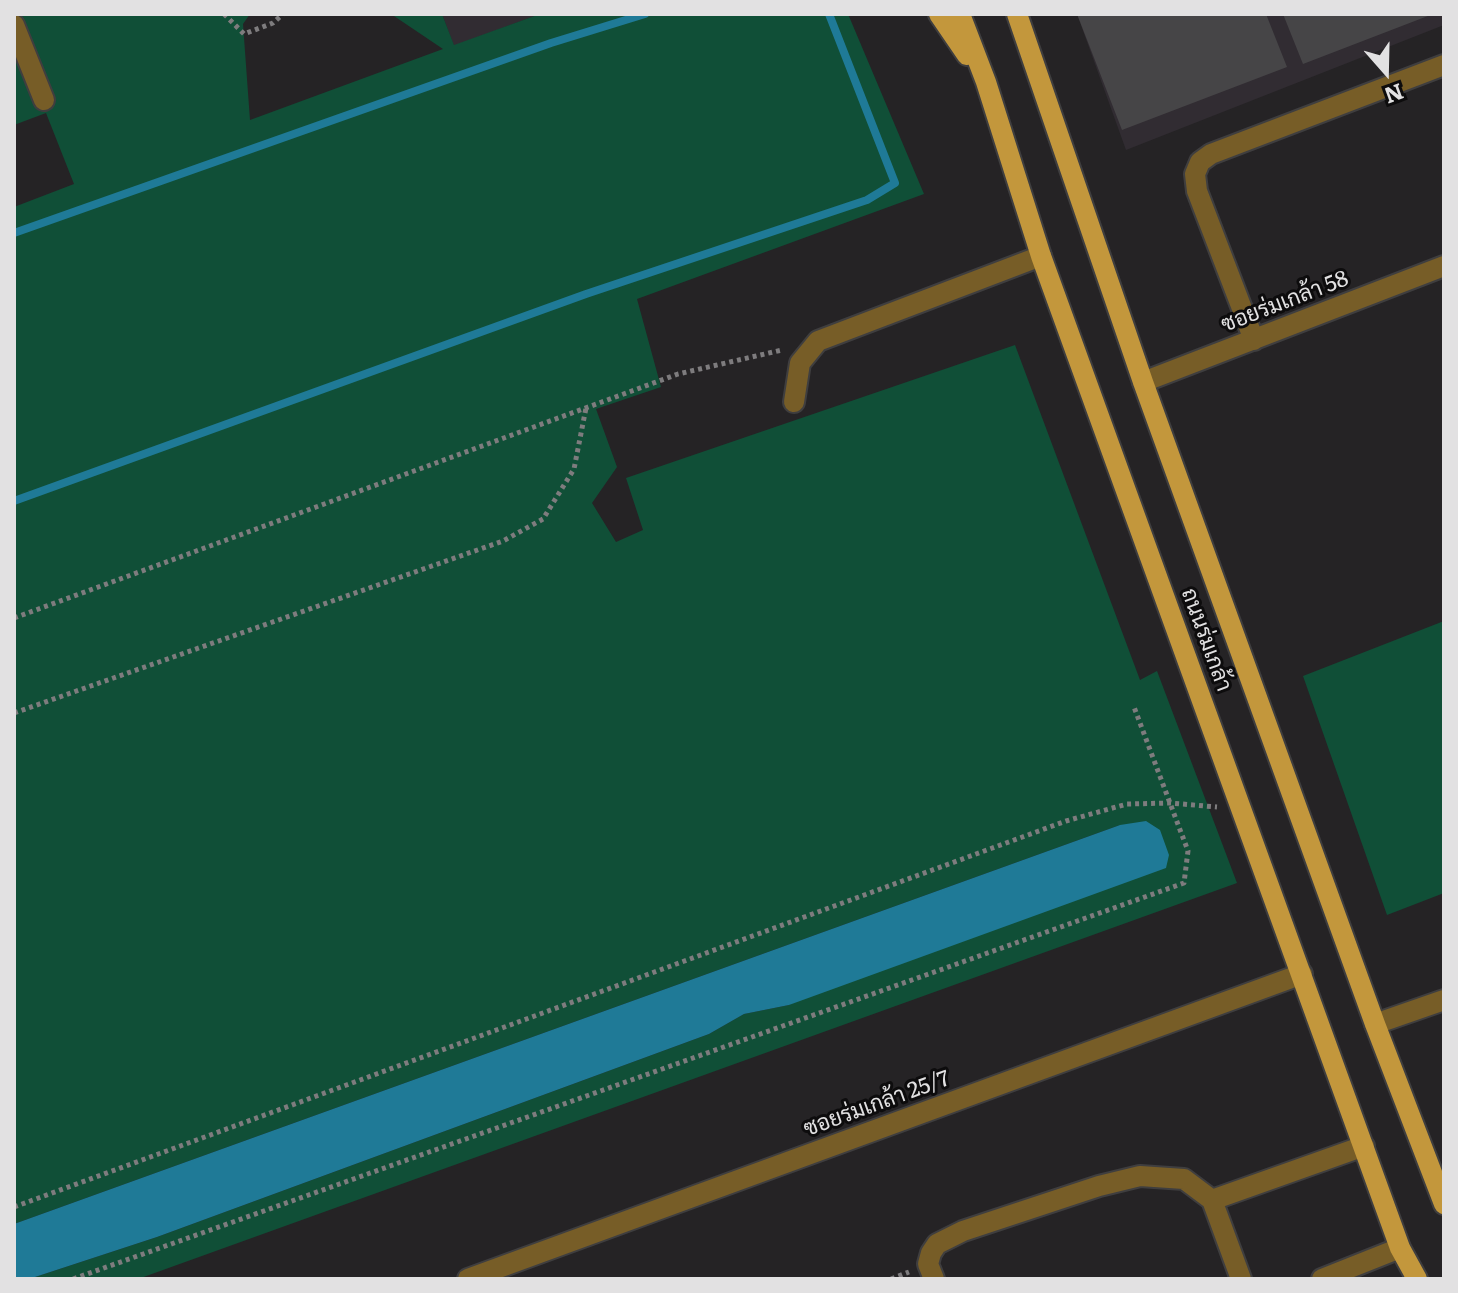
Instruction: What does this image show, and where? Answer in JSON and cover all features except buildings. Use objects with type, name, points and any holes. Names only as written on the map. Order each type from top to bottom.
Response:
[{"type":"main road","points":[[939,14],[986,82]]},
{"type":"main road","name":"ถนนร่มเกล้า","points":[[960,14],[986,82],[1041,256],[1400,1248],[1417,1279]]},
{"type":"main road","name":"ถนนร่มเกล้า","points":[[1017,14],[1143,382],[1375,1024],[1438,1175],[1444,1204]]},
{"type":"street","points":[[14,25],[44,100]]},
{"type":"street","points":[[1254,340],[1197,191],[1195,174],[1200,162],[1211,154],[1443,69]]},
{"type":"street","points":[[794,402],[800,363],[818,341],[1041,256]]},
{"type":"street","name":"ซอยร่มเกล้า 58","points":[[1143,382],[1444,266]]},
{"type":"street","name":"ซอยร่มเกล้า 25/7","points":[[468,1279],[1302,974]]},
{"type":"street","points":[[1375,1024],[1444,1000]]},
{"type":"street","points":[[1212,1200],[1364,1146]]},
{"type":"street","points":[[934,1279],[928,1264],[937,1244],[963,1231],[1099,1186],[1140,1176],[1184,1179],[1212,1200],[1241,1279]]},
{"type":"street","points":[[1322,1279],[1400,1248]]},
{"type":"path","points":[[224,14],[244,34],[273,23],[283,14]]},
{"type":"path","points":[[14,618],[678,374],[818,341]]},
{"type":"path","points":[[14,713],[503,541],[543,519],[574,469],[586,408]]},
{"type":"path","points":[[73,1279],[1184,883],[1188,851],[1134,707]]},
{"type":"path","points":[[14,1207],[1066,821],[1127,804],[1170,803],[1242,809]]},
{"type":"shaded area","points":[[442,14],[540,14],[454,46]]},
{"type":"shaded area","points":[[1077,14],[1444,14],[1444,25],[1126,150]]},
{"type":"green space","points":[[14,14],[250,14],[243,24],[250,120],[443,49],[391,14],[442,14],[454,45],[540,14],[848,14],[924,194],[637,299],[661,387],[596,409],[617,467],[592,503],[616,542],[643,530],[626,478],[1015,345],[1140,680],[1157,671],[1237,883],[138,1279],[29,1279],[157,1237],[709,1034],[744,1014],[789,1005],[1120,825],[14,1224],[14,207],[74,184],[46,113],[14,125]]},
{"type":"green space","points":[[1444,621],[1444,893],[1387,915],[1303,676]]},
{"type":"water","points":[[1146,821],[1160,830],[1169,855],[1166,868],[789,1005],[744,1014],[709,1034],[157,1237],[29,1279],[14,1279],[14,1224],[1120,825]]},
{"type":"waterway","points":[[14,233],[551,43],[645,14]]},
{"type":"waterway","points":[[14,501],[586,294],[867,200],[895,183],[829,14]]}]
